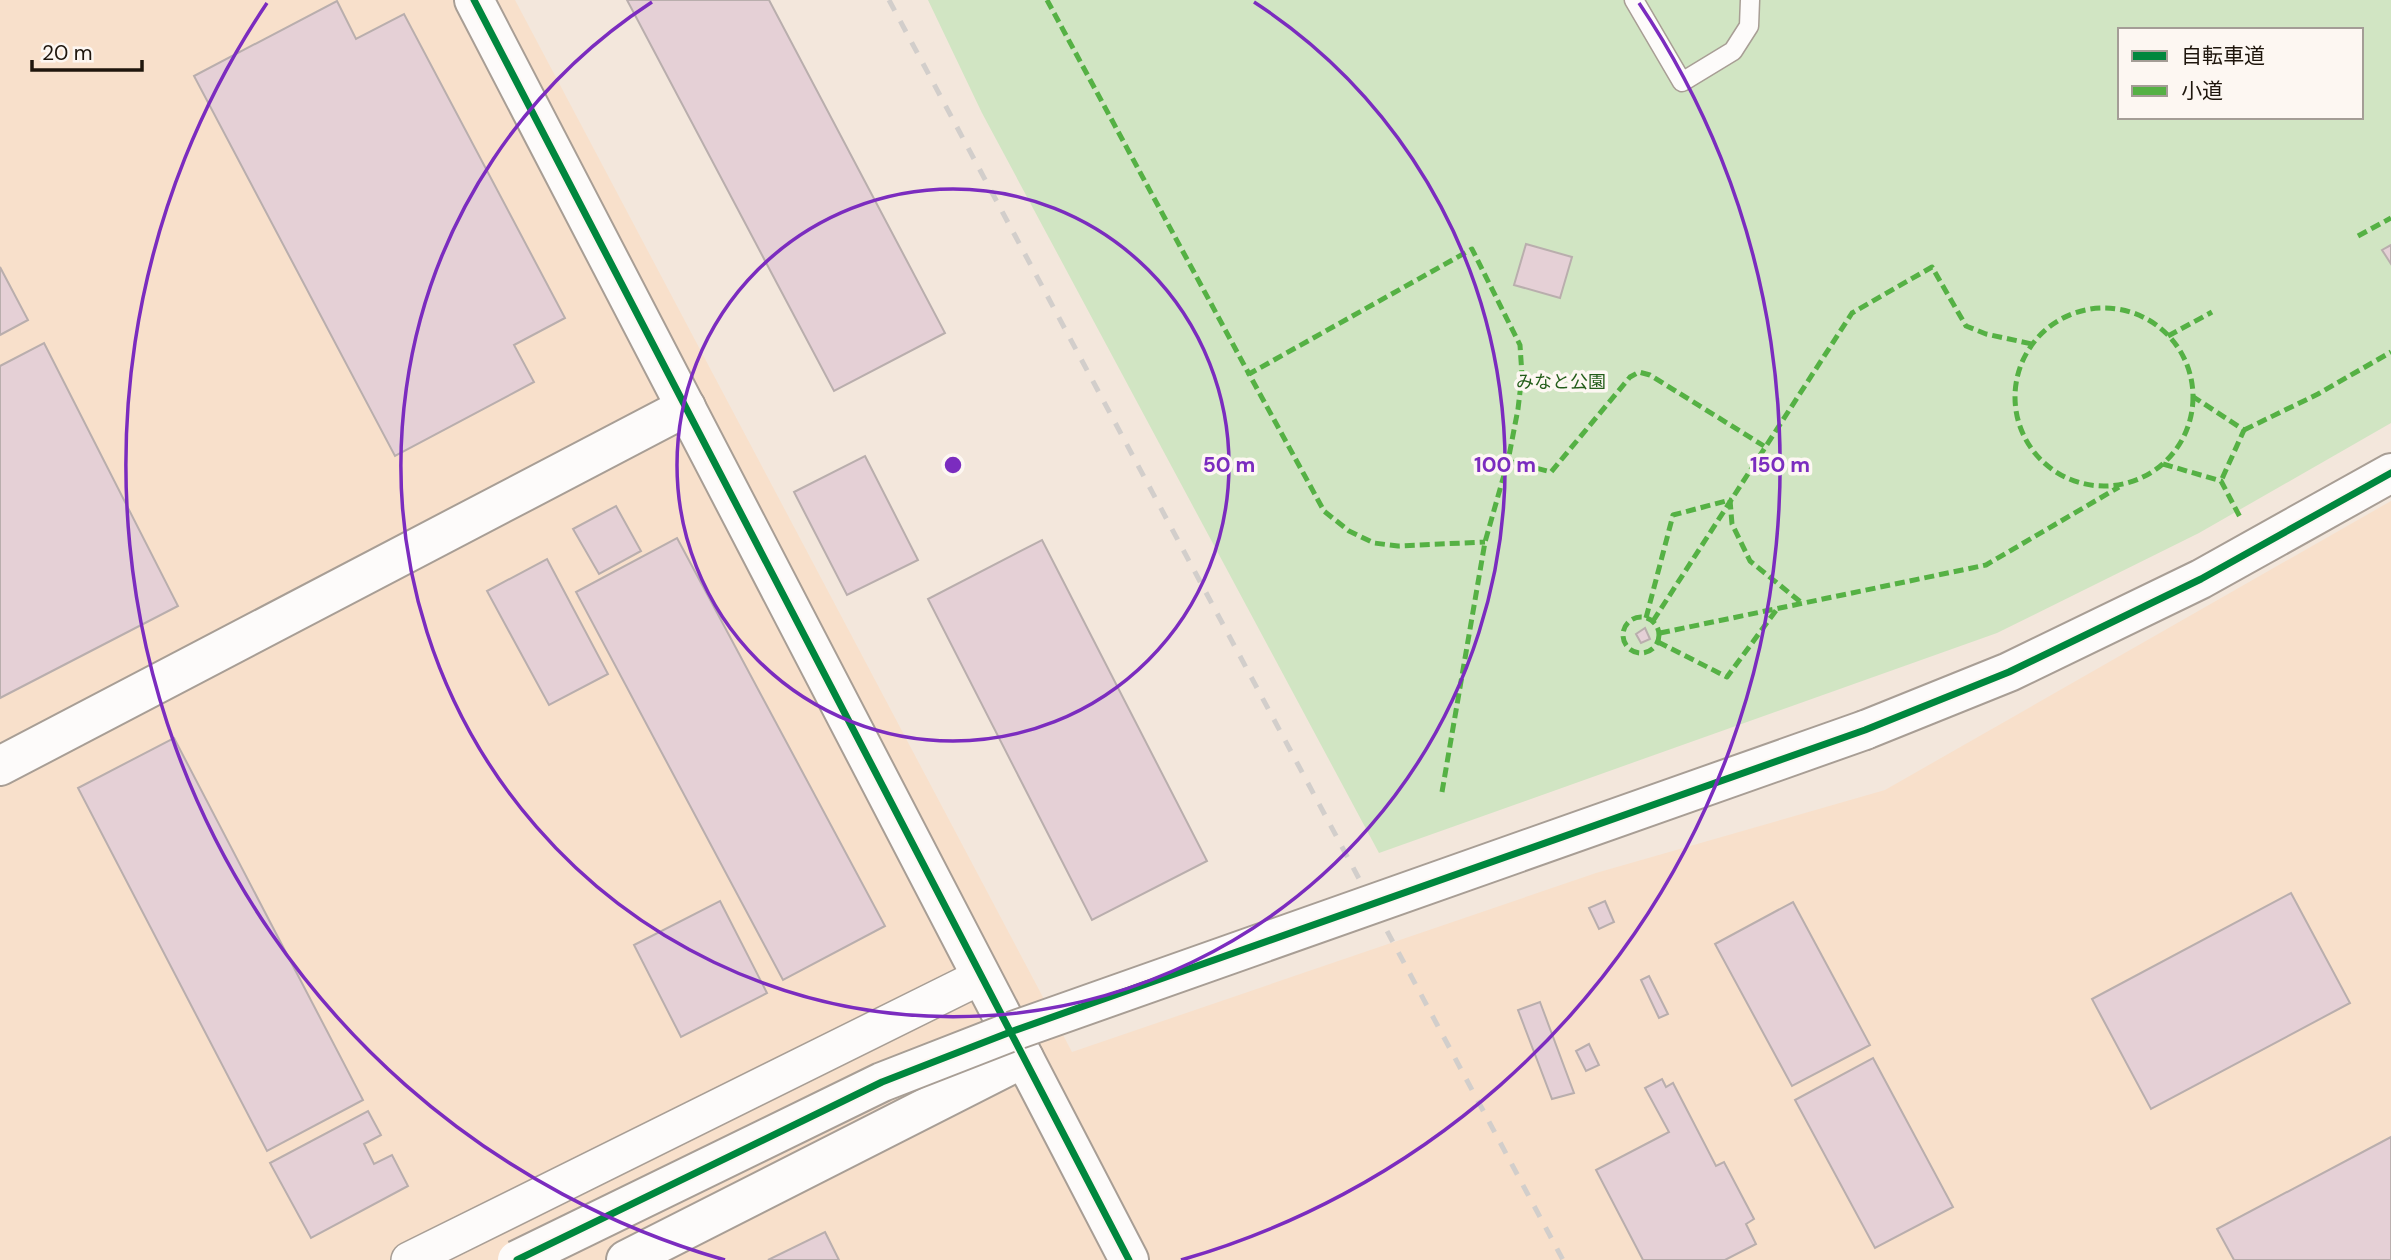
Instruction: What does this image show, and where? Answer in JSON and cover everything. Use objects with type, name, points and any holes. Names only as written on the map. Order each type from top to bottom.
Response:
[{"type":"street","points":[[474,0],[1129,1260]]},
{"type":"street","points":[[0,766],[686,407]]},
{"type":"street","points":[[517,1260],[882,1082],[1013,1031],[1865,730],[2008,672],[2201,579],[2391,473]]},
{"type":"street","points":[[409,1260],[982,976]]},
{"type":"street","points":[[626,1260],[1024,1058]]},
{"type":"lane","points":[[1634,0],[1682,82],[1733,51],[1749,26],[1750,0]]},
{"type":"shaded area","points":[[0,0],[515,0],[1072,1052],[1596,873],[1885,790],[2391,501],[2391,1260],[0,1260]]},
{"type":"green space","name":"みなと公園","points":[[928,0],[2391,0],[2391,423],[2199,533],[1997,633],[1379,853],[982,113]]},
{"type":"building","points":[[627,0],[769,0],[945,333],[834,391]]},
{"type":"building","points":[[337,1],[356,39],[404,14],[565,318],[514,345],[534,382],[395,456],[194,76]]},
{"type":"building","points":[[1526,244],[1572,257],[1560,298],[1514,285]]},
{"type":"building","points":[[2391,245],[2391,264],[2382,250]]},
{"type":"building","points":[[0,267],[28,320],[0,335]]},
{"type":"building","points":[[44,343],[178,606],[0,698],[0,366]]},
{"type":"building","points":[[865,456],[918,560],[847,595],[794,492]]},
{"type":"building","points":[[616,506],[641,551],[599,574],[573,529]]},
{"type":"building","points":[[677,538],[885,926],[783,980],[576,592]]},
{"type":"building","points":[[1042,540],[1207,861],[1092,920],[928,599]]},
{"type":"building","points":[[547,559],[608,674],[549,705],[487,591]]},
{"type":"building","points":[[1645,628],[1650,639],[1641,643],[1636,634]]},
{"type":"building","points":[[174,738],[363,1100],[267,1151],[78,788]]},
{"type":"building","points":[[2291,893],[2350,1003],[2151,1109],[2092,999]]},
{"type":"building","points":[[720,901],[767,993],[681,1037],[634,945]]},
{"type":"building","points":[[1605,901],[1614,922],[1599,929],[1589,908]]},
{"type":"building","points":[[1793,902],[1870,1045],[1792,1086],[1715,944]]},
{"type":"building","points":[[1649,976],[1668,1014],[1659,1018],[1641,980]]},
{"type":"building","points":[[1540,1002],[1574,1093],[1552,1099],[1518,1010]]},
{"type":"building","points":[[1589,1044],[1599,1065],[1586,1071],[1576,1051]]},
{"type":"building","points":[[1873,1058],[1953,1207],[1875,1248],[1795,1100]]},
{"type":"building","points":[[1662,1079],[1666,1087],[1673,1083],[1716,1166],[1724,1162],[1754,1219],[1746,1224],[1756,1244],[1725,1260],[1643,1260],[1596,1170],[1669,1132],[1645,1088]]},
{"type":"building","points":[[368,1111],[381,1135],[364,1144],[374,1164],[392,1155],[408,1186],[311,1238],[270,1163]]},
{"type":"building","points":[[2391,1137],[2391,1260],[2234,1260],[2217,1229]]},
{"type":"building","points":[[825,1232],[839,1260],[768,1260]]},
{"type":"railway","points":[[889,0],[1563,1260]]},
{"type":"marked path","points":[[1047,0],[1249,374]]},
{"type":"marked path","points":[[2358,236],[2391,218]]},
{"type":"marked path","points":[[1442,792],[1485,542],[1508,461],[1522,375],[1520,345],[1472,249],[1249,374],[1324,511],[1349,531],[1374,543],[1398,546],[1485,542]]},
{"type":"marked path","points":[[1653,621],[1852,313],[1932,267],[1966,326],[1986,334],[2032,344]]},
{"type":"marked path","points":[[2104,308],[2138,315],[2167,334],[2186,363],[2193,397],[2186,431],[2167,460],[2138,479],[2104,486],[2070,479],[2041,460],[2022,431],[2015,397],[2022,363],[2041,334],[2070,315],[2104,308]]},
{"type":"marked path","points":[[2168,336],[2212,312]]},
{"type":"marked path","points":[[2244,430],[2318,394],[2391,352]]},
{"type":"marked path","points":[[1508,461],[1551,472],[1630,377],[1639,372],[1650,375],[1764,446]]},
{"type":"marked path","points":[[2192,396],[2244,430],[2221,481]]},
{"type":"marked path","points":[[2163,464],[2221,481],[2241,519]]},
{"type":"marked path","points":[[1660,633],[1986,565],[2119,487]]},
{"type":"marked path","points":[[1646,618],[1673,515],[1730,500],[1732,524],[1750,561],[1803,604]]},
{"type":"marked path","points":[[1658,642],[1727,677],[1777,609]]},
{"type":"marked path","points":[[1641,617],[1654,622],[1659,635],[1654,648],[1641,653],[1628,648],[1623,635],[1628,622],[1641,617]]},
{"type":"cycle path","points":[[474,0],[1129,1260]]},
{"type":"cycle path","points":[[517,1260],[882,1082],[1013,1031],[1865,730],[2009,672],[2201,579],[2391,473]]}]
